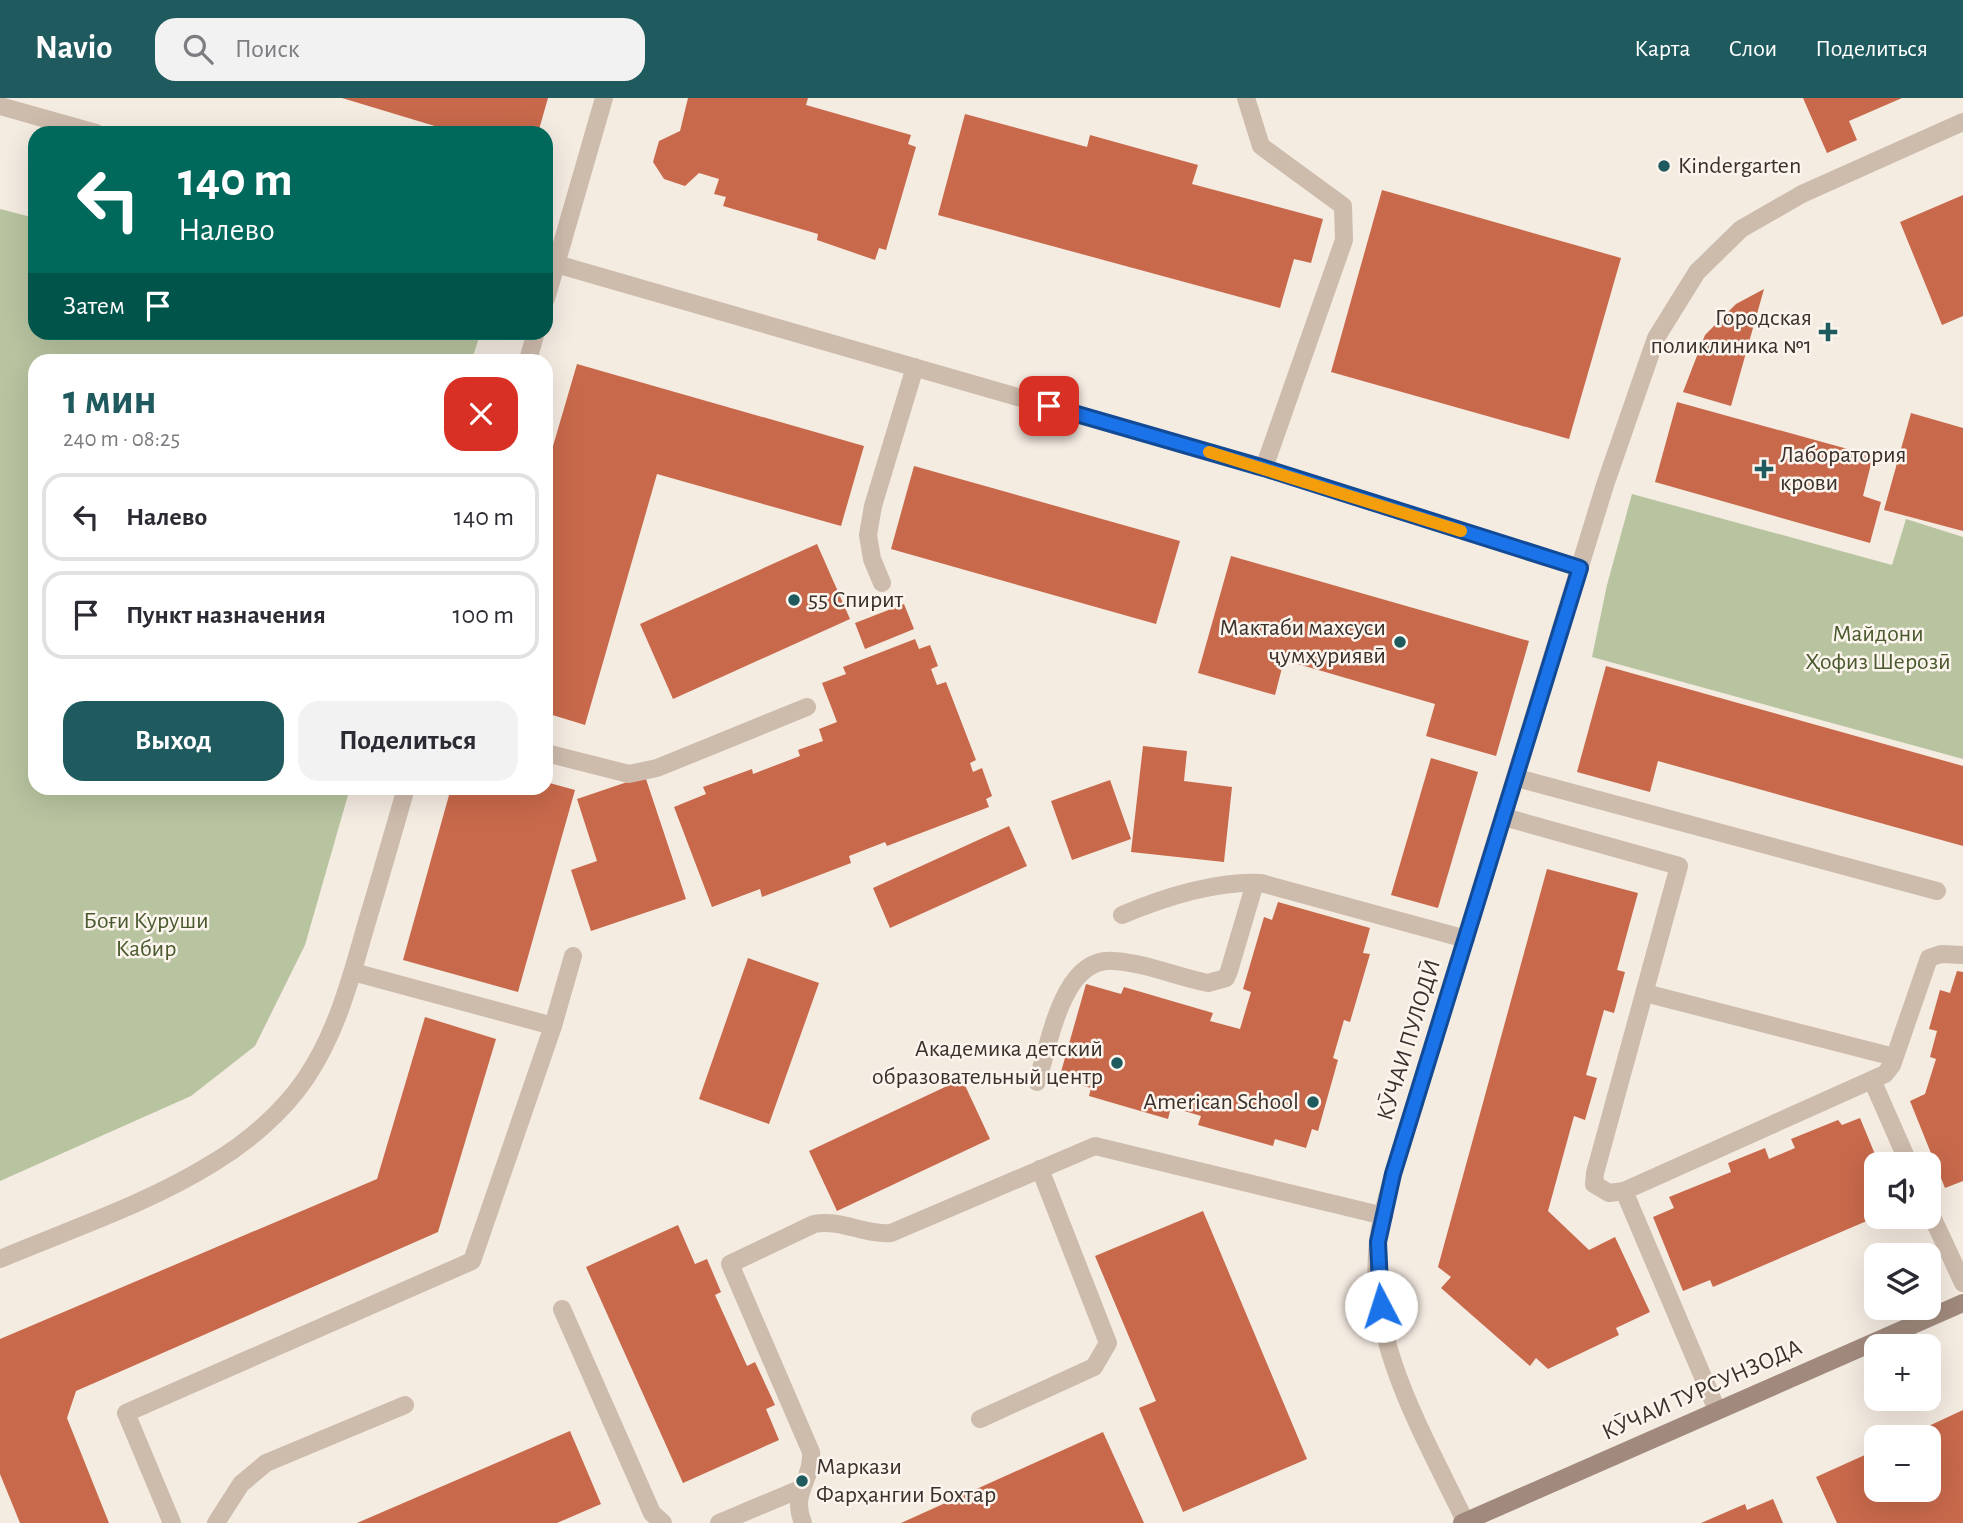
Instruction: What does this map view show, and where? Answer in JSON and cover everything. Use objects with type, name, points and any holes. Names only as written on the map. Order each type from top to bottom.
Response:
[{"type":"street","points":[[553,257],[604,98]]},
{"type":"street","points":[[1246,98],[1261,146],[1343,205],[1344,240],[1264,468]]},
{"type":"street","points":[[0,106],[71,126]]},
{"type":"street","name":"КӮЧАИ ПУЛОДӢ","points":[[1464,1523],[1412,1412],[1387,1343],[1378,1288],[1378,1242],[1393,1174],[1605,485],[1656,338],[1697,272],[1741,229],[1802,194],[1963,122]]},
{"type":"street","points":[[553,264],[1264,468],[1580,568]]},
{"type":"street","points":[[882,583],[872,559],[869,535],[873,506],[915,368]]},
{"type":"street","points":[[553,755],[629,774],[657,768],[807,707]]},
{"type":"street","points":[[1517,778],[1937,891]]},
{"type":"street","points":[[0,1259],[181,1181],[212,1164],[256,1132],[306,1079],[337,1019],[404,795]]},
{"type":"street","points":[[1504,817],[1679,866],[1594,1177],[1594,1184],[1613,1194],[1872,1080],[1888,1070],[1929,958],[1941,954],[1963,955]]},
{"type":"street","points":[[1122,915],[1184,893],[1255,883],[1466,939]]},
{"type":"street","points":[[1037,1082],[1067,990],[1086,965],[1112,960],[1208,984],[1218,983],[1226,978],[1229,971],[1255,883]]},
{"type":"street","points":[[172,1523],[126,1413],[472,1261],[553,1026],[573,956]]},
{"type":"street","points":[[353,972],[553,1026]]},
{"type":"street","points":[[1646,993],[1894,1057]]},
{"type":"street","points":[[1872,1080],[1904,1152]]},
{"type":"street","points":[[803,1523],[798,1501],[800,1489],[812,1464],[811,1452],[730,1264],[814,1224],[826,1222],[878,1234],[891,1233],[1095,1146],[1384,1216]]},
{"type":"street","points":[[980,1419],[1094,1367],[1108,1343],[1040,1169]]},
{"type":"street","points":[[1624,1191],[1717,1410]]},
{"type":"street","points":[[1938,1229],[1963,1283]]},
{"type":"street","name":"КӮЧАИ ТУРСУНЗОДА","points":[[1464,1523],[1963,1303]]},
{"type":"street","points":[[562,1309],[652,1513],[663,1523]]},
{"type":"street","points":[[216,1523],[234,1499],[241,1484],[266,1464],[405,1405]]},
{"type":"street","points":[[719,1523],[800,1489]]},
{"type":"green space","name":"Боғи Куруши Кабир","points":[[0,209],[28,216],[28,340],[478,340],[474,354],[28,354],[28,795],[348,795],[305,945],[255,1046],[191,1096],[0,1181]]},
{"type":"green space","name":"Майдони Ҳофиз Шерозӣ","points":[[1632,494],[1892,565],[1906,519],[1963,537],[1963,759],[1592,657],[1607,585]]},
{"type":"building","points":[[342,98],[548,98],[540,126],[435,126]]},
{"type":"building","points":[[688,98],[808,98],[806,105],[911,135],[908,144],[916,147],[886,250],[879,248],[875,260],[817,240],[818,234],[723,206],[726,197],[714,194],[719,179],[699,173],[685,186],[664,179],[653,162],[659,141],[680,131]]},
{"type":"building","points":[[1803,98],[1902,98],[1849,121],[1857,140],[1827,153]]},
{"type":"building","points":[[965,114],[1087,147],[1090,135],[1198,165],[1192,184],[1323,219],[1311,263],[1294,259],[1280,308],[938,215]]},
{"type":"building","points":[[1382,190],[1621,258],[1569,439],[1331,372]]},
{"type":"building","points":[[1963,195],[1963,316],[1942,325],[1900,222]]},
{"type":"building","points":[[1764,289],[1731,406],[1683,392],[1705,335],[1736,304]]},
{"type":"building","points":[[577,364],[864,446],[841,526],[657,474],[585,725],[553,715],[553,446]]},
{"type":"building","name":"Лаборатория крови","points":[[1677,402],[1873,456],[1863,496],[1881,502],[1870,543],[1655,482]]},
{"type":"building","points":[[1911,413],[1963,428],[1963,531],[1884,510]]},
{"type":"building","points":[[914,466],[1180,541],[1156,624],[891,549]]},
{"type":"building","points":[[817,544],[850,619],[673,699],[640,624]]},
{"type":"building","points":[[1231,556],[1529,641],[1496,756],[1426,736],[1435,704],[1284,660],[1275,695],[1198,673]]},
{"type":"building","points":[[904,604],[914,629],[865,649],[855,623]]},
{"type":"building","points":[[915,639],[919,649],[930,645],[938,666],[931,669],[937,685],[946,682],[976,760],[970,763],[973,772],[982,768],[992,796],[986,799],[989,807],[887,846],[885,842],[849,856],[851,863],[762,897],[760,889],[712,907],[674,807],[706,794],[703,787],[752,769],[753,774],[800,756],[798,750],[823,741],[819,729],[837,722],[822,683],[846,674],[843,667]]},
{"type":"building","points":[[1606,666],[1963,766],[1963,846],[1658,761],[1650,792],[1577,772]]},
{"type":"building","points":[[1143,746],[1187,751],[1184,781],[1232,787],[1224,862],[1131,852]]},
{"type":"building","points":[[1431,758],[1478,772],[1438,908],[1391,895]]},
{"type":"building","points":[[645,776],[686,899],[591,931],[571,870],[597,861],[577,799]]},
{"type":"building","points":[[1110,780],[1131,839],[1072,860],[1051,801]]},
{"type":"building","points":[[553,784],[575,790],[518,992],[403,960],[449,795],[553,795]]},
{"type":"building","points":[[1009,826],[1027,866],[890,928],[873,888]]},
{"type":"building","points":[[1547,869],[1638,893],[1617,970],[1625,972],[1614,1013],[1604,1010],[1586,1075],[1597,1078],[1585,1120],[1574,1116],[1548,1211],[1589,1250],[1615,1237],[1650,1312],[1616,1328],[1619,1335],[1548,1369],[1536,1358],[1530,1366],[1441,1288],[1451,1277],[1438,1267]]},
{"type":"building","points":[[1278,902],[1370,928],[1363,953],[1370,954],[1350,1022],[1344,1020],[1333,1058],[1338,1060],[1318,1131],[1312,1129],[1306,1148],[1275,1139],[1273,1146],[1198,1125],[1201,1116],[1171,1107],[1168,1119],[1089,1096],[1091,1088],[1059,1079],[1086,984],[1121,994],[1124,987],[1213,1013],[1210,1021],[1240,1029],[1251,992],[1243,989],[1264,917],[1272,920]]},
{"type":"building","points":[[748,958],[819,983],[769,1124],[699,1099]]},
{"type":"building","points":[[1957,971],[1963,972],[1963,1181],[1945,1188],[1941,1178],[1941,1152],[1931,1152],[1910,1101],[1925,1094],[1936,1059],[1930,1057],[1937,1031],[1929,1029],[1940,990],[1950,993]]},
{"type":"building","points":[[425,1017],[496,1039],[438,1232],[76,1391],[67,1418],[109,1523],[20,1523],[0,1474],[0,1339],[377,1179]]},
{"type":"building","points":[[962,1079],[990,1139],[837,1211],[809,1151]]},
{"type":"building","points":[[1860,1118],[1874,1152],[1864,1152],[1864,1222],[1713,1287],[1710,1280],[1683,1291],[1653,1217],[1674,1208],[1669,1197],[1731,1172],[1728,1163],[1765,1148],[1769,1159],[1795,1148],[1791,1139],[1838,1120],[1842,1125]]},
{"type":"building","points":[[1203,1211],[1307,1459],[1183,1512],[1139,1408],[1156,1401],[1095,1256]]},
{"type":"building","points":[[678,1225],[695,1264],[707,1259],[721,1292],[715,1295],[747,1366],[755,1362],[775,1405],[766,1409],[779,1440],[683,1483],[586,1267]]},
{"type":"building","points":[[1963,1410],[1963,1523],[1837,1523],[1816,1477],[1864,1455],[1864,1502],[1941,1502],[1941,1425],[1931,1425]]},
{"type":"building","points":[[570,1431],[601,1504],[557,1523],[357,1523]]},
{"type":"building","points":[[1103,1432],[1144,1523],[901,1523]]},
{"type":"building","points":[[1773,1499],[1783,1523],[1701,1523],[1745,1504],[1747,1510]]},
{"type":"slow traffic","points":[[1209,452],[1461,531]]},
{"type":"place","name":"Kindergarten","points":[[1664,166]]},
{"type":"place","name":"Городская поликлиника №1","points":[[1828,332]]},
{"type":"place","name":"Лаборатория крови","points":[[1764,469]]},
{"type":"place","name":"55 Спирит","points":[[794,600]]},
{"type":"place","name":"Мактаби махсуси ҷумҳуриявӣ","points":[[1400,642]]},
{"type":"place","name":"Академика детский образовательный центр","points":[[1117,1063]]},
{"type":"place","name":"American School","points":[[1313,1102]]},
{"type":"place","name":"Маркази Фарҳангии Бохтар","points":[[802,1481]]},
{"type":"route","points":[[1049,406],[1264,468],[1580,568],[1393,1174],[1378,1242],[1378,1288],[1381,1306]]}]
